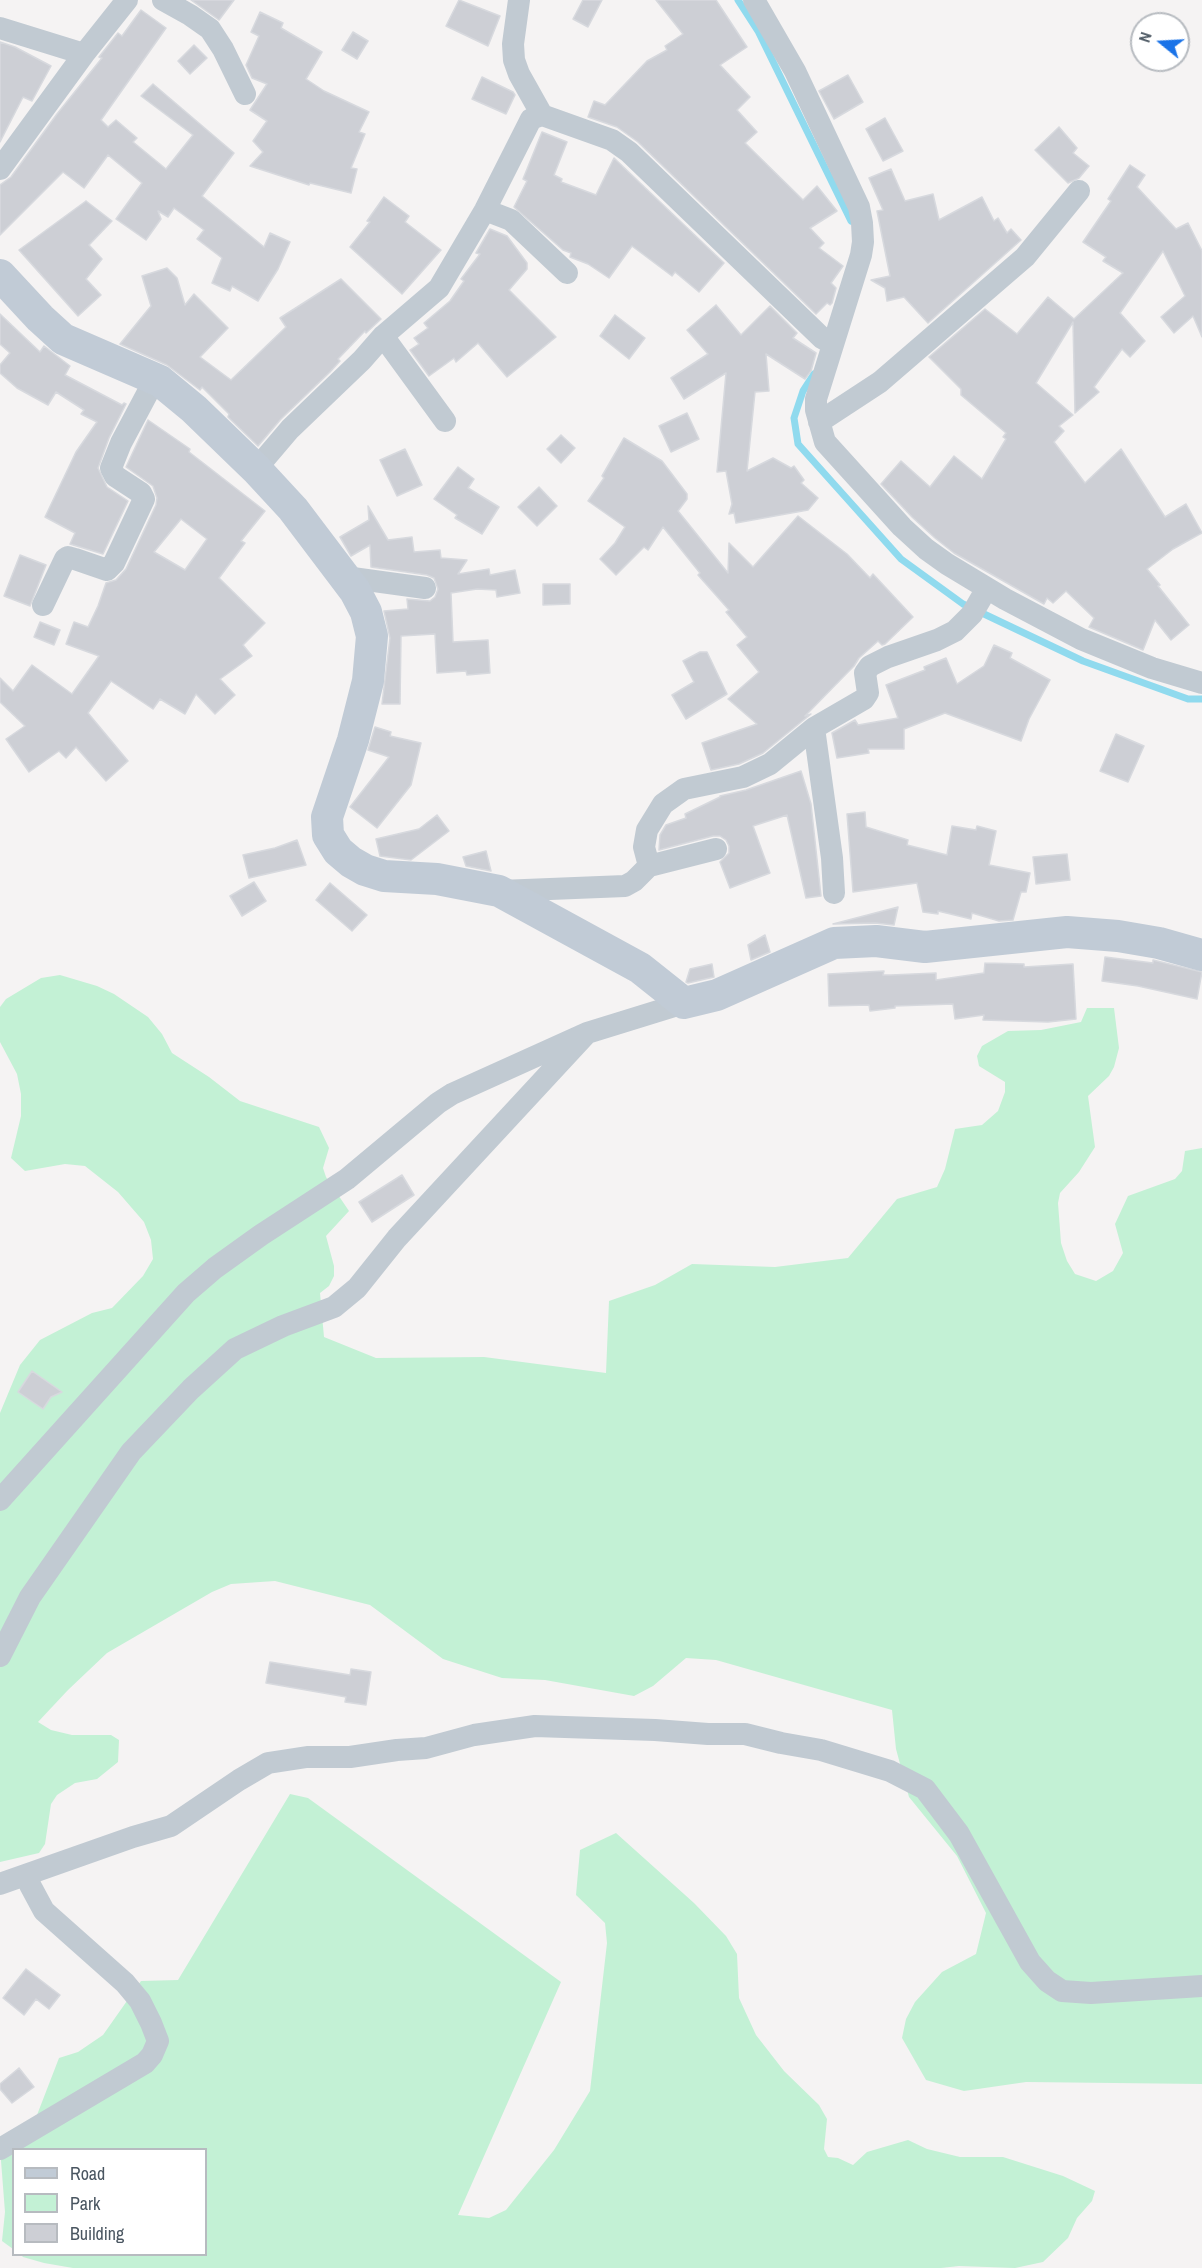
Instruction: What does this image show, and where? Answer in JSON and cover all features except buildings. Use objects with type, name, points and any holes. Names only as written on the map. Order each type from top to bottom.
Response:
[{"type":"street","points":[[0,169],[84,54],[127,0]]},
{"type":"street","points":[[163,0],[210,29],[223,48],[245,94]]},
{"type":"street","points":[[519,0],[513,44],[514,60],[519,74],[542,115]]},
{"type":"street","points":[[754,0],[795,71],[859,207],[862,222],[862,248],[828,341],[816,399],[816,410],[825,442],[902,527],[980,600],[1201,688]]},
{"type":"street","points":[[0,28],[84,54]]},
{"type":"street","points":[[256,469],[290,429],[362,360],[383,336],[439,288],[484,210],[531,119],[542,115],[612,140],[629,152],[828,341]]},
{"type":"street","points":[[819,422],[880,382],[1025,257],[1079,191]]},
{"type":"street","points":[[484,210],[512,220],[567,273]]},
{"type":"street","points":[[0,275],[63,339],[155,380],[194,409],[256,469],[293,509],[345,577],[366,612],[372,636],[368,681],[353,741],[327,817],[328,835],[338,851],[351,862],[365,870],[384,876],[437,879],[499,891],[625,886],[634,881],[649,866],[716,849]]},
{"type":"street","points":[[383,336],[445,421]]},
{"type":"street","points":[[43,605],[68,557],[107,570],[114,563],[144,499],[141,493],[116,476],[111,468],[121,443],[155,380]]},
{"type":"street","points":[[345,577],[425,588]]},
{"type":"street","points":[[649,866],[644,847],[646,830],[663,804],[684,789],[743,777],[770,764],[814,728],[864,699],[868,693],[865,674],[870,666],[955,631],[980,600]]},
{"type":"street","points":[[814,728],[832,858],[834,893]]},
{"type":"street","points":[[499,891],[640,969],[684,1003]]},
{"type":"street","points":[[0,1500],[186,1293],[215,1268],[261,1235],[347,1179],[403,1131],[452,1094],[587,1033],[717,995],[834,943],[876,941],[925,947],[1067,932],[1118,936],[1159,943],[1202,956]]},
{"type":"street","points":[[0,1656],[30,1597],[131,1452],[191,1389],[235,1349],[283,1326],[334,1307],[357,1288],[397,1238],[587,1033]]},
{"type":"street","points":[[0,1884],[171,1826],[238,1780],[268,1763],[307,1757],[350,1757],[397,1749],[426,1748],[474,1735],[535,1726],[745,1734],[821,1750],[890,1772],[926,1790],[959,1834],[1030,1962],[1047,1981],[1062,1991],[1091,1993],[1202,1986]]},
{"type":"street","points":[[0,2149],[145,2062],[152,2055],[158,2041],[140,2001],[125,1983],[44,1911],[30,1886],[29,1874]]},
{"type":"green space","points":[[60,975],[97,986],[114,994],[148,1017],[162,1034],[172,1053],[240,1101],[319,1127],[329,1148],[323,1168],[326,1177],[349,1211],[326,1236],[334,1266],[334,1276],[329,1286],[320,1293],[324,1337],[376,1358],[484,1357],[606,1373],[609,1301],[655,1285],[692,1264],[775,1267],[848,1258],[897,1199],[937,1187],[945,1169],[955,1129],[982,1125],[998,1111],[1005,1092],[1005,1082],[979,1066],[977,1056],[982,1046],[1008,1031],[1041,1030],[1081,1022],[1087,1008],[1114,1008],[1119,1048],[1114,1067],[1109,1076],[1088,1096],[1095,1147],[1079,1172],[1060,1193],[1058,1203],[1061,1243],[1067,1261],[1075,1274],[1096,1281],[1113,1271],[1123,1253],[1115,1224],[1128,1196],[1175,1179],[1182,1171],[1185,1151],[1202,1148],[1202,2084],[1026,2082],[964,2091],[926,2080],[902,2038],[906,2019],[915,2002],[942,1972],[976,1954],[986,1913],[957,1856],[909,1797],[896,1749],[892,1710],[716,1660],[686,1658],[653,1686],[634,1696],[545,1680],[502,1678],[443,1659],[370,1605],[275,1581],[231,1584],[212,1592],[107,1653],[38,1722],[51,1730],[72,1735],[111,1735],[119,1740],[118,1762],[97,1779],[75,1783],[57,1795],[51,1804],[45,1844],[39,1853],[0,1862],[0,1413],[20,1365],[40,1340],[92,1313],[112,1308],[143,1276],[153,1259],[151,1240],[144,1222],[118,1192],[85,1166],[65,1164],[25,1171],[11,1158],[21,1116],[21,1094],[17,1074],[0,1042],[0,1007],[6,999],[41,978]]},
{"type":"green space","points":[[290,1794],[308,1798],[561,1982],[458,2215],[489,2218],[506,2210],[554,2150],[590,2091],[607,1943],[605,1923],[576,1895],[580,1850],[616,1833],[694,1903],[726,1936],[737,1954],[739,1998],[756,2035],[784,2071],[819,2105],[827,2119],[824,2149],[828,2157],[838,2158],[853,2165],[867,2152],[908,2140],[927,2149],[960,2157],[1003,2157],[1063,2176],[1095,2191],[1092,2201],[1077,2218],[1068,2238],[1043,2262],[1015,2268],[959,2266],[941,2268],[73,2268],[23,2257],[207,2256],[207,2148],[12,2148],[12,2248],[2,2241],[5,2212],[0,2148],[37,2115],[59,2058],[78,2052],[103,2035],[141,1981],[178,1980]]},
{"type":"waterway","points":[[738,0],[758,31],[851,221]]},
{"type":"waterway","points":[[814,374],[803,391],[794,418],[798,444],[901,559],[963,604],[1083,661],[1188,699],[1202,699]]}]
